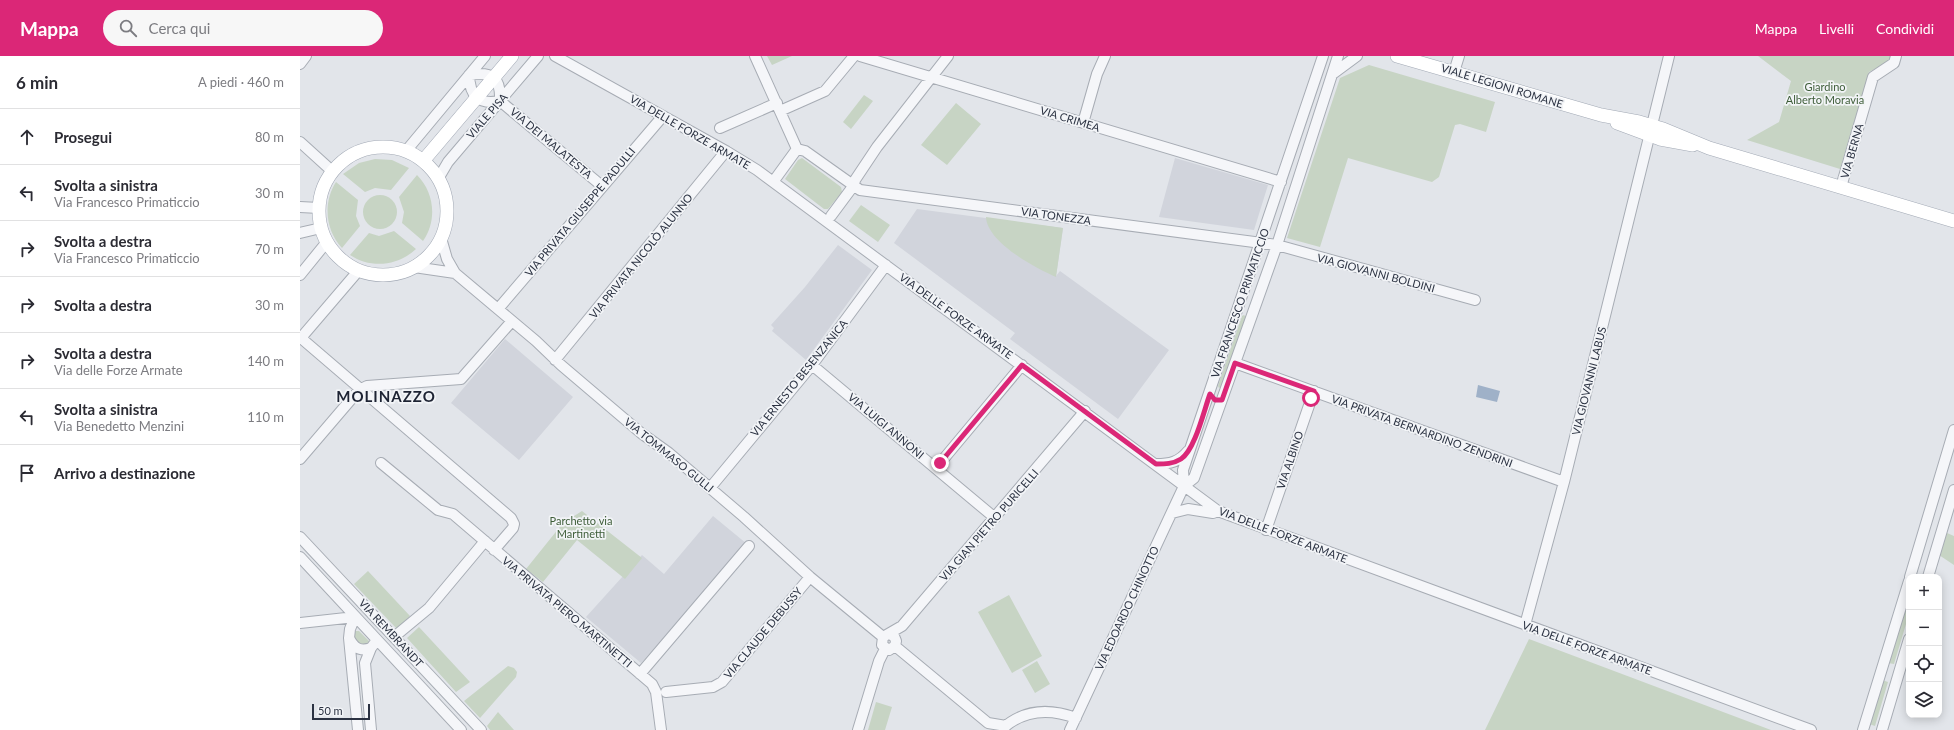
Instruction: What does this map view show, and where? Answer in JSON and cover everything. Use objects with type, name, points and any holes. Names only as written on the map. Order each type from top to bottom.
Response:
[{"type":"main road","name":"VIALE PISA","points":[[423,161],[512,56]]},
{"type":"main road","name":"VIALE LEGIONI ROMANE","points":[[1401,56],[1601,115],[1632,130],[1651,131]]},
{"type":"main road","name":"VIA BERNA","points":[[1651,131],[1674,143],[1709,148],[1954,221]]},
{"type":"main road","points":[[383,147],[406,151],[423,161],[438,179],[444,191],[446,207],[446,223],[441,238],[427,257],[414,267],[400,273],[384,275],[359,270],[340,259],[326,243],[321,228],[318,208],[323,186],[332,171],[346,158],[361,151],[383,147]]},
{"type":"main road","name":"VIA BERNA","points":[[1933,214],[1954,218]]},
{"type":"street","points":[[300,64],[306,56]]},
{"type":"street","points":[[406,151],[485,56]]},
{"type":"street","name":"VIALE PISA","points":[[438,179],[448,162],[538,56]]},
{"type":"street","name":"VIA DELLE FORZE ARMATE","points":[[555,56],[726,151],[773,182],[1085,411],[1218,511],[1811,730]]},
{"type":"street","points":[[755,56],[797,149],[773,182]]},
{"type":"street","points":[[720,128],[825,91],[854,56]]},
{"type":"street","name":"VIA CRIMEA","points":[[860,56],[1281,182]]},
{"type":"street","points":[[832,216],[854,185],[855,180],[877,147],[948,56]]},
{"type":"street","points":[[1083,123],[1105,56]]},
{"type":"street","points":[[1316,56],[1320,66]]},
{"type":"street","name":"VIA FRANCESCO PRIMATICCIO","points":[[1184,486],[1183,470],[1270,217],[1323,56]]},
{"type":"street","name":"VIA FRANCESCO PRIMATICCIO","points":[[1184,486],[1194,478],[1222,400],[1255,302],[1277,245],[1334,73],[1338,56]]},
{"type":"street","points":[[1334,73],[1357,56]]},
{"type":"street","points":[[1454,72],[1459,56]]},
{"type":"street","name":"VIA GIOVANNI LABUS","points":[[1525,625],[1564,482],[1669,56]]},
{"type":"street","name":"VIA BERNA","points":[[1841,187],[1873,76],[1894,62],[1896,56]]},
{"type":"street","points":[[469,74],[488,74],[494,78],[498,82],[500,88],[500,101],[489,103],[477,97],[469,87],[469,74]]},
{"type":"street","points":[[1312,91],[1319,90],[1325,98]]},
{"type":"street","name":"VIA DEI MALATESTA","points":[[500,101],[602,186]]},
{"type":"street","name":"VIA PRIVATA GIUSEPPE PADULLI","points":[[498,309],[662,116]]},
{"type":"street","points":[[300,142],[332,171]]},
{"type":"street","name":"VIA TONEZZA","points":[[797,149],[805,151],[860,190],[1277,245]]},
{"type":"street","name":"VIA PRIVATA NICOLÒ ALUNNO","points":[[555,360],[726,151]]},
{"type":"street","points":[[300,207],[318,208]]},
{"type":"street","points":[[1270,217],[1278,223],[1284,221]]},
{"type":"street","points":[[300,233],[321,228]]},
{"type":"street","name":"VIA TOMMASO GULLI","points":[[441,238],[447,259],[455,273],[641,433],[658,444],[710,488],[810,577],[886,636]]},
{"type":"street","points":[[300,275],[326,243]]},
{"type":"street","name":"VIA GIOVANNI BOLDINI","points":[[1277,245],[1475,300]]},
{"type":"street","name":"VIA ERNESTO BESENZANICA","points":[[710,488],[812,365],[886,265]]},
{"type":"street","points":[[414,267],[455,273]]},
{"type":"street","points":[[300,338],[359,270]]},
{"type":"street","points":[[1243,296],[1247,304],[1255,302]]},
{"type":"street","points":[[1238,311],[1244,309],[1251,316]]},
{"type":"street","points":[[300,459],[360,390],[367,386],[461,379],[512,321]]},
{"type":"street","name":"VIA PRIVATA PIERO MARTINETTI","points":[[300,338],[513,521],[513,528],[494,550]]},
{"type":"street","name":"VIA PRIVATA BERNARDINO ZENDRINI","points":[[1235,363],[1564,482]]},
{"type":"street","name":"VIA LUIGI ANNONI","points":[[812,365],[995,518]]},
{"type":"street","points":[[936,468],[1022,365]]},
{"type":"street","name":"VIA ALBINO","points":[[1266,530],[1314,391]]},
{"type":"street","points":[[1210,394],[1215,400],[1222,400]]},
{"type":"street","name":"VIA GIAN PIETRO PURICELLI","points":[[886,636],[902,626],[1085,411]]},
{"type":"street","points":[[1911,574],[1954,430]]},
{"type":"street","points":[[1156,464],[1169,464],[1181,459],[1190,450]]},
{"type":"street","name":"VIA PRIVATA PIERO MARTINETTI","points":[[381,463],[435,508],[450,512],[655,688],[661,730]]},
{"type":"street","name":"VIA EDOARDO CHINOTTO","points":[[1070,730],[1184,486]]},
{"type":"street","points":[[1929,574],[1954,490]]},
{"type":"street","points":[[1172,513],[1188,509],[1213,513],[1218,511]]},
{"type":"street","points":[[1944,524],[1954,529]]},
{"type":"street","name":"VIA REMBRANDT","points":[[300,537],[481,730]]},
{"type":"street","points":[[394,637],[429,608],[485,541]]},
{"type":"street","name":"VIA PRIVATA PIERO MARTINETTI","points":[[640,674],[749,546]]},
{"type":"street","name":"VIA REMBRANDT","points":[[300,557],[461,730]]},
{"type":"street","name":"VIA CLAUDE DEBUSSY","points":[[666,692],[718,685],[810,577]]},
{"type":"street","points":[[1863,730],[1906,591]]},
{"type":"street","points":[[300,623],[355,617],[350,629],[349,638],[358,730]]},
{"type":"street","points":[[885,649],[881,643],[886,636],[896,638],[895,646]]},
{"type":"street","points":[[349,638],[356,648],[361,650],[370,648]]},
{"type":"street","points":[[371,730],[366,661],[370,648],[377,640]]},
{"type":"street","points":[[895,646],[989,726],[1004,728],[1022,716],[1042,711],[1054,712],[1076,718]]},
{"type":"street","points":[[885,649],[892,649],[895,646]]},
{"type":"street","points":[[1882,730],[1907,646]]},
{"type":"street","points":[[366,661],[384,647]]},
{"type":"street","points":[[858,730],[879,660],[885,649]]},
{"type":"street","points":[[351,663],[356,657],[360,657],[366,661]]},
{"type":"street","points":[[1882,670],[1899,675]]},
{"type":"shaded area","points":[[1175,158],[1268,185],[1254,230],[1159,217]]},
{"type":"shaded area","points":[[917,209],[1063,228],[1056,276],[1060,271],[1169,350],[1118,419],[1010,339],[1015,333],[894,243]]},
{"type":"shaded area","points":[[838,245],[872,270],[806,360],[772,331],[774,328],[771,325],[805,287]]},
{"type":"shaded area","points":[[505,339],[573,397],[519,460],[451,403]]},
{"type":"shaded area","points":[[713,516],[747,544],[641,663],[586,617],[642,555],[664,574]]},
{"type":"green space","points":[[767,56],[792,56],[772,65]]},
{"type":"green space","name":"Giardino Alberto Moravia","points":[[1758,56],[1893,56],[1892,60],[1869,72],[1840,169],[1747,140],[1779,122],[1791,81]]},
{"type":"green space","points":[[1369,65],[1495,102],[1486,132],[1460,124],[1455,125],[1439,177],[1432,182],[1348,158],[1320,247],[1287,238],[1340,78]]},
{"type":"green space","points":[[864,95],[873,101],[851,129],[843,122]]},
{"type":"green space","points":[[956,103],[981,124],[947,165],[921,145]]},
{"type":"green space","points":[[802,158],[841,187],[842,192],[828,209],[824,209],[785,179],[798,160]]},
{"type":"green space","points":[[375,159],[392,160],[409,168],[391,190],[375,188],[365,192],[343,174],[359,163]]},
{"type":"green space","points":[[417,175],[428,190],[432,207],[432,216],[428,233],[423,241],[402,223],[404,212],[399,197]]},
{"type":"green space","points":[[336,182],[358,200],[356,216],[360,226],[342,248],[332,233],[328,216],[329,198]]},
{"type":"green space","points":[[377,195],[383,195],[387,196],[394,202],[397,212],[396,219],[390,226],[383,229],[377,229],[373,228],[366,222],[363,215],[363,209],[364,205],[370,198]]},
{"type":"green space","points":[[861,205],[890,225],[878,242],[849,221]]},
{"type":"green space","points":[[986,217],[1063,228],[1056,277],[1025,261],[1003,245],[994,236],[988,226]]},
{"type":"green space","points":[[394,231],[416,249],[401,259],[384,264],[367,262],[350,255],[369,233],[379,236]]},
{"type":"green space","points":[[1244,315],[1246,317],[1221,387],[1219,388],[1218,386],[1242,316]]},
{"type":"green space","name":"Parchetto via Martinetti","points":[[582,511],[642,558],[625,579],[577,540],[543,582],[526,569],[563,523]]},
{"type":"green space","points":[[1947,533],[1954,536],[1954,565],[1939,555]]},
{"type":"green space","points":[[368,571],[410,616],[397,629],[354,584]]},
{"type":"green space","points":[[1009,595],[1042,656],[1012,673],[978,612]]},
{"type":"green space","points":[[1904,608],[1906,608],[1906,624],[1894,664],[1888,663]]},
{"type":"green space","points":[[419,627],[470,682],[456,692],[407,638]]},
{"type":"green space","points":[[354,631],[359,631],[369,641],[366,646],[360,646],[354,638]]},
{"type":"green space","points":[[1529,639],[1771,730],[1485,730]]},
{"type":"green space","points":[[1037,661],[1050,684],[1035,693],[1022,670]]},
{"type":"green space","points":[[508,666],[514,668],[517,672],[516,677],[480,718],[464,701]]},
{"type":"green space","points":[[1882,680],[1888,682],[1875,726],[1869,724]]},
{"type":"green space","points":[[876,702],[892,707],[885,730],[868,730]]},
{"type":"green space","points":[[498,712],[514,730],[490,730],[487,726]]},
{"type":"water","points":[[1478,385],[1500,391],[1497,402],[1476,397]]},
{"type":"district","name":"MOLINAZZO","points":[[386,397]]},
{"type":"route","points":[[940,463],[1022,365],[1156,464],[1169,464],[1181,459],[1190,450],[1210,394],[1215,400],[1222,400],[1235,363],[1314,391],[1311,398]]}]
